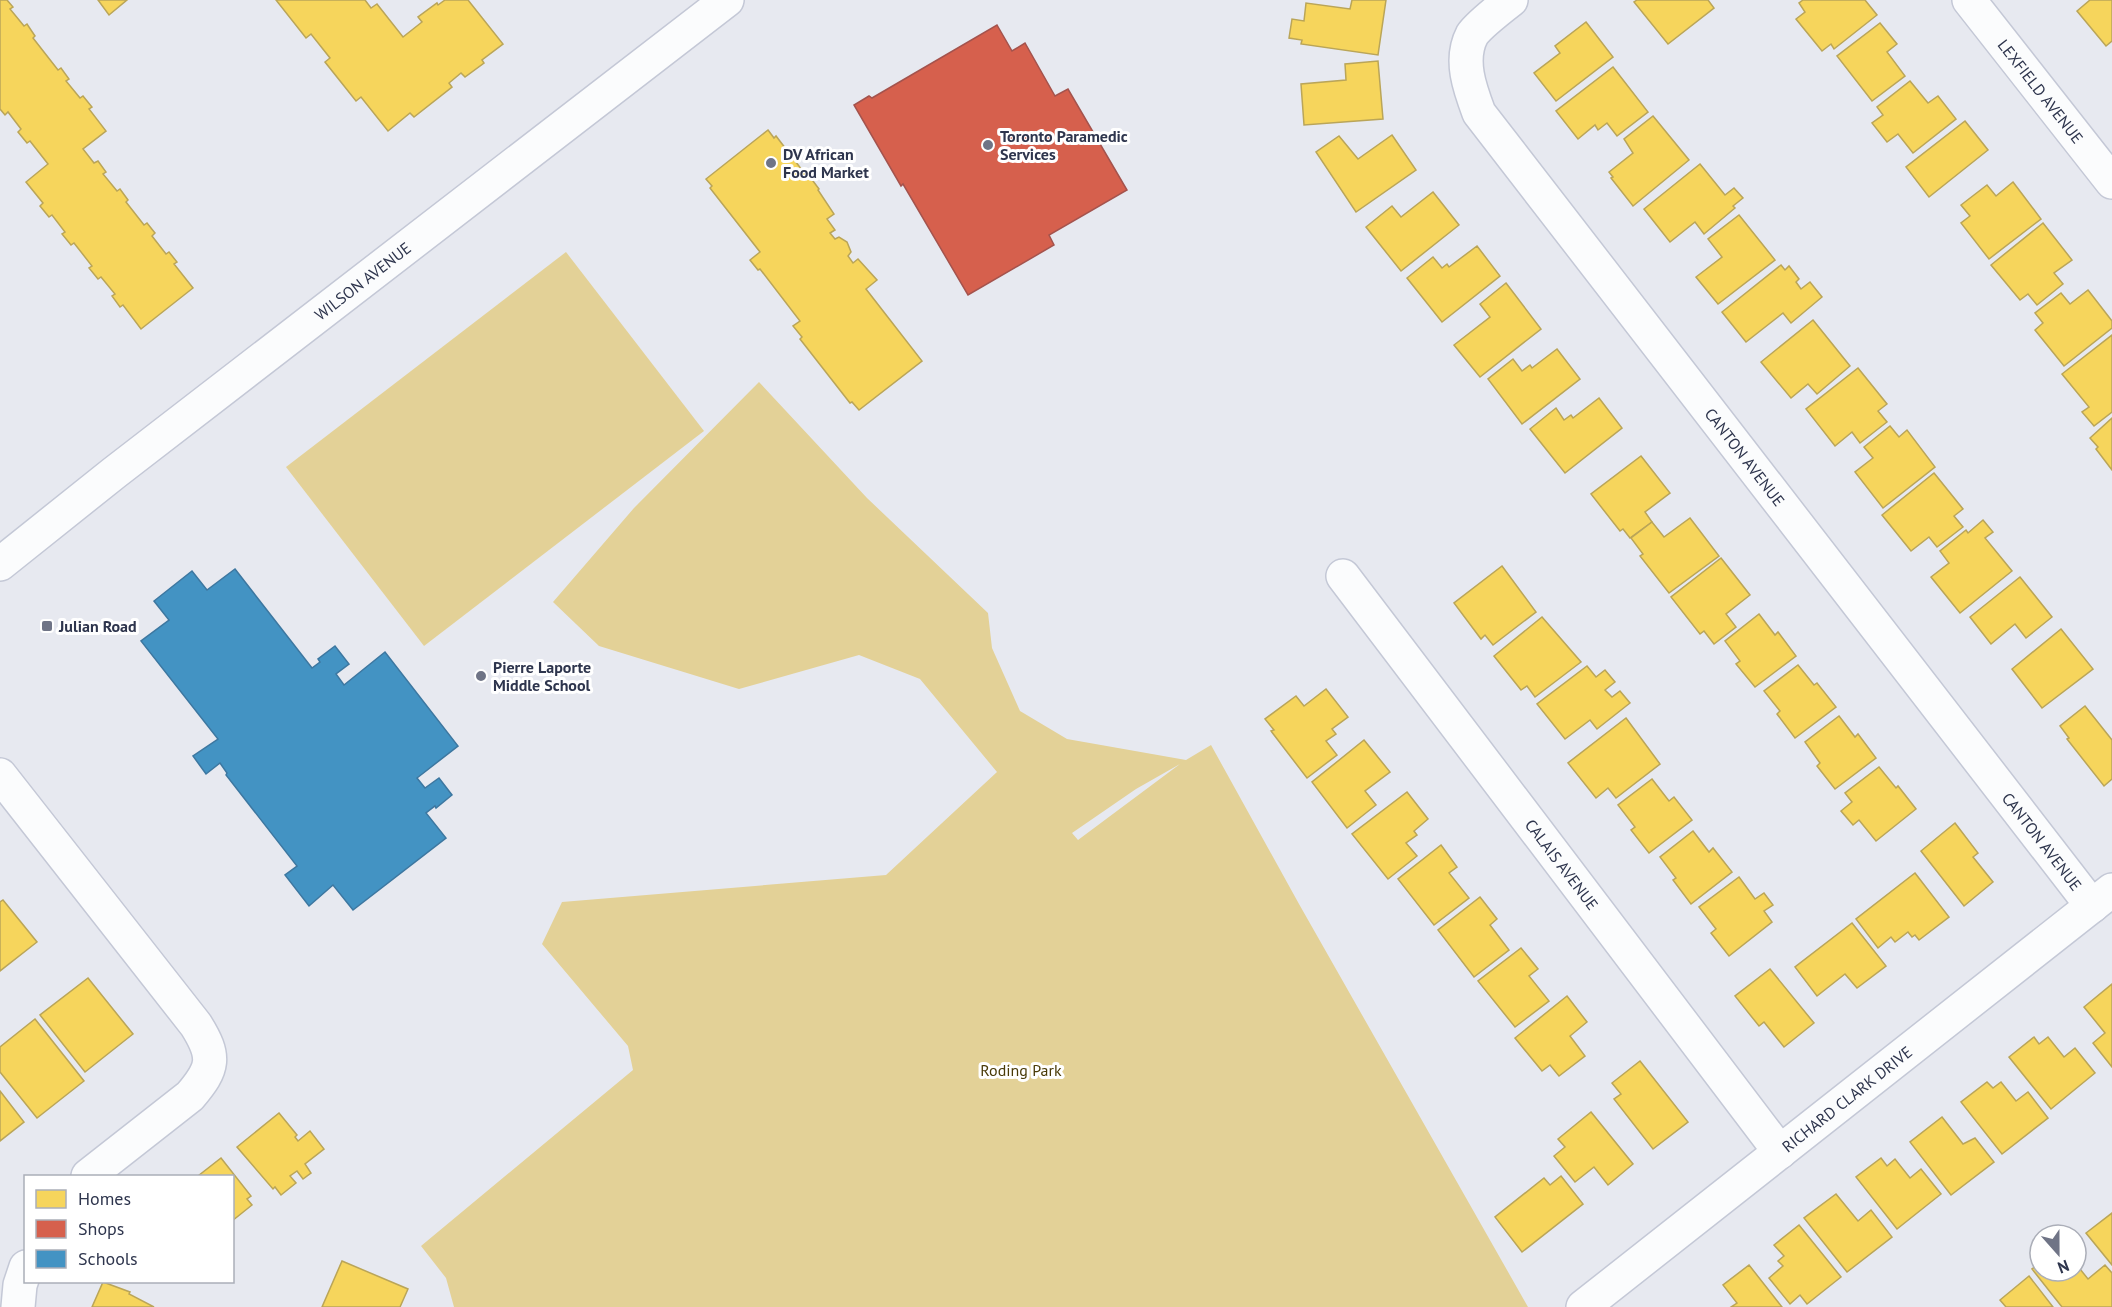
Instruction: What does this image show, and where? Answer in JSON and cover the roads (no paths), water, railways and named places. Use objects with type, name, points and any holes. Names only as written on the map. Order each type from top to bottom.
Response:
[{"type":"street","name":"WILSON AVENUE","points":[[0,564],[123,465],[727,0]]},
{"type":"street","name":"CANTON AVENUE","points":[[1511,0],[1473,34],[1467,55],[1467,81],[1479,113],[2102,898]]},
{"type":"street","name":"LEXFIELD AVENUE","points":[[1969,0],[2112,182]]},
{"type":"street","name":"CALAIS AVENUE","points":[[1343,576],[1780,1152]]},
{"type":"street","points":[[0,775],[207,1042],[211,1064],[201,1083],[190,1096],[89,1175]]},
{"type":"street","name":"RICHARD CLARK DRIVE","points":[[1582,1307],[2102,898]]},
{"type":"street","points":[[18,1307],[20,1285],[24,1273]]},
{"type":"place","name":"Toronto Paramedic Services","points":[[988,145]]},
{"type":"place","name":"DV African Food Market","points":[[771,163]]},
{"type":"place","name":"Julian Road","points":[[47,626]]},
{"type":"place","name":"Pierre Laporte Middle School","points":[[481,676]]},
{"type":"park label","name":"Roding Park","points":[[1021,1070]]}]
